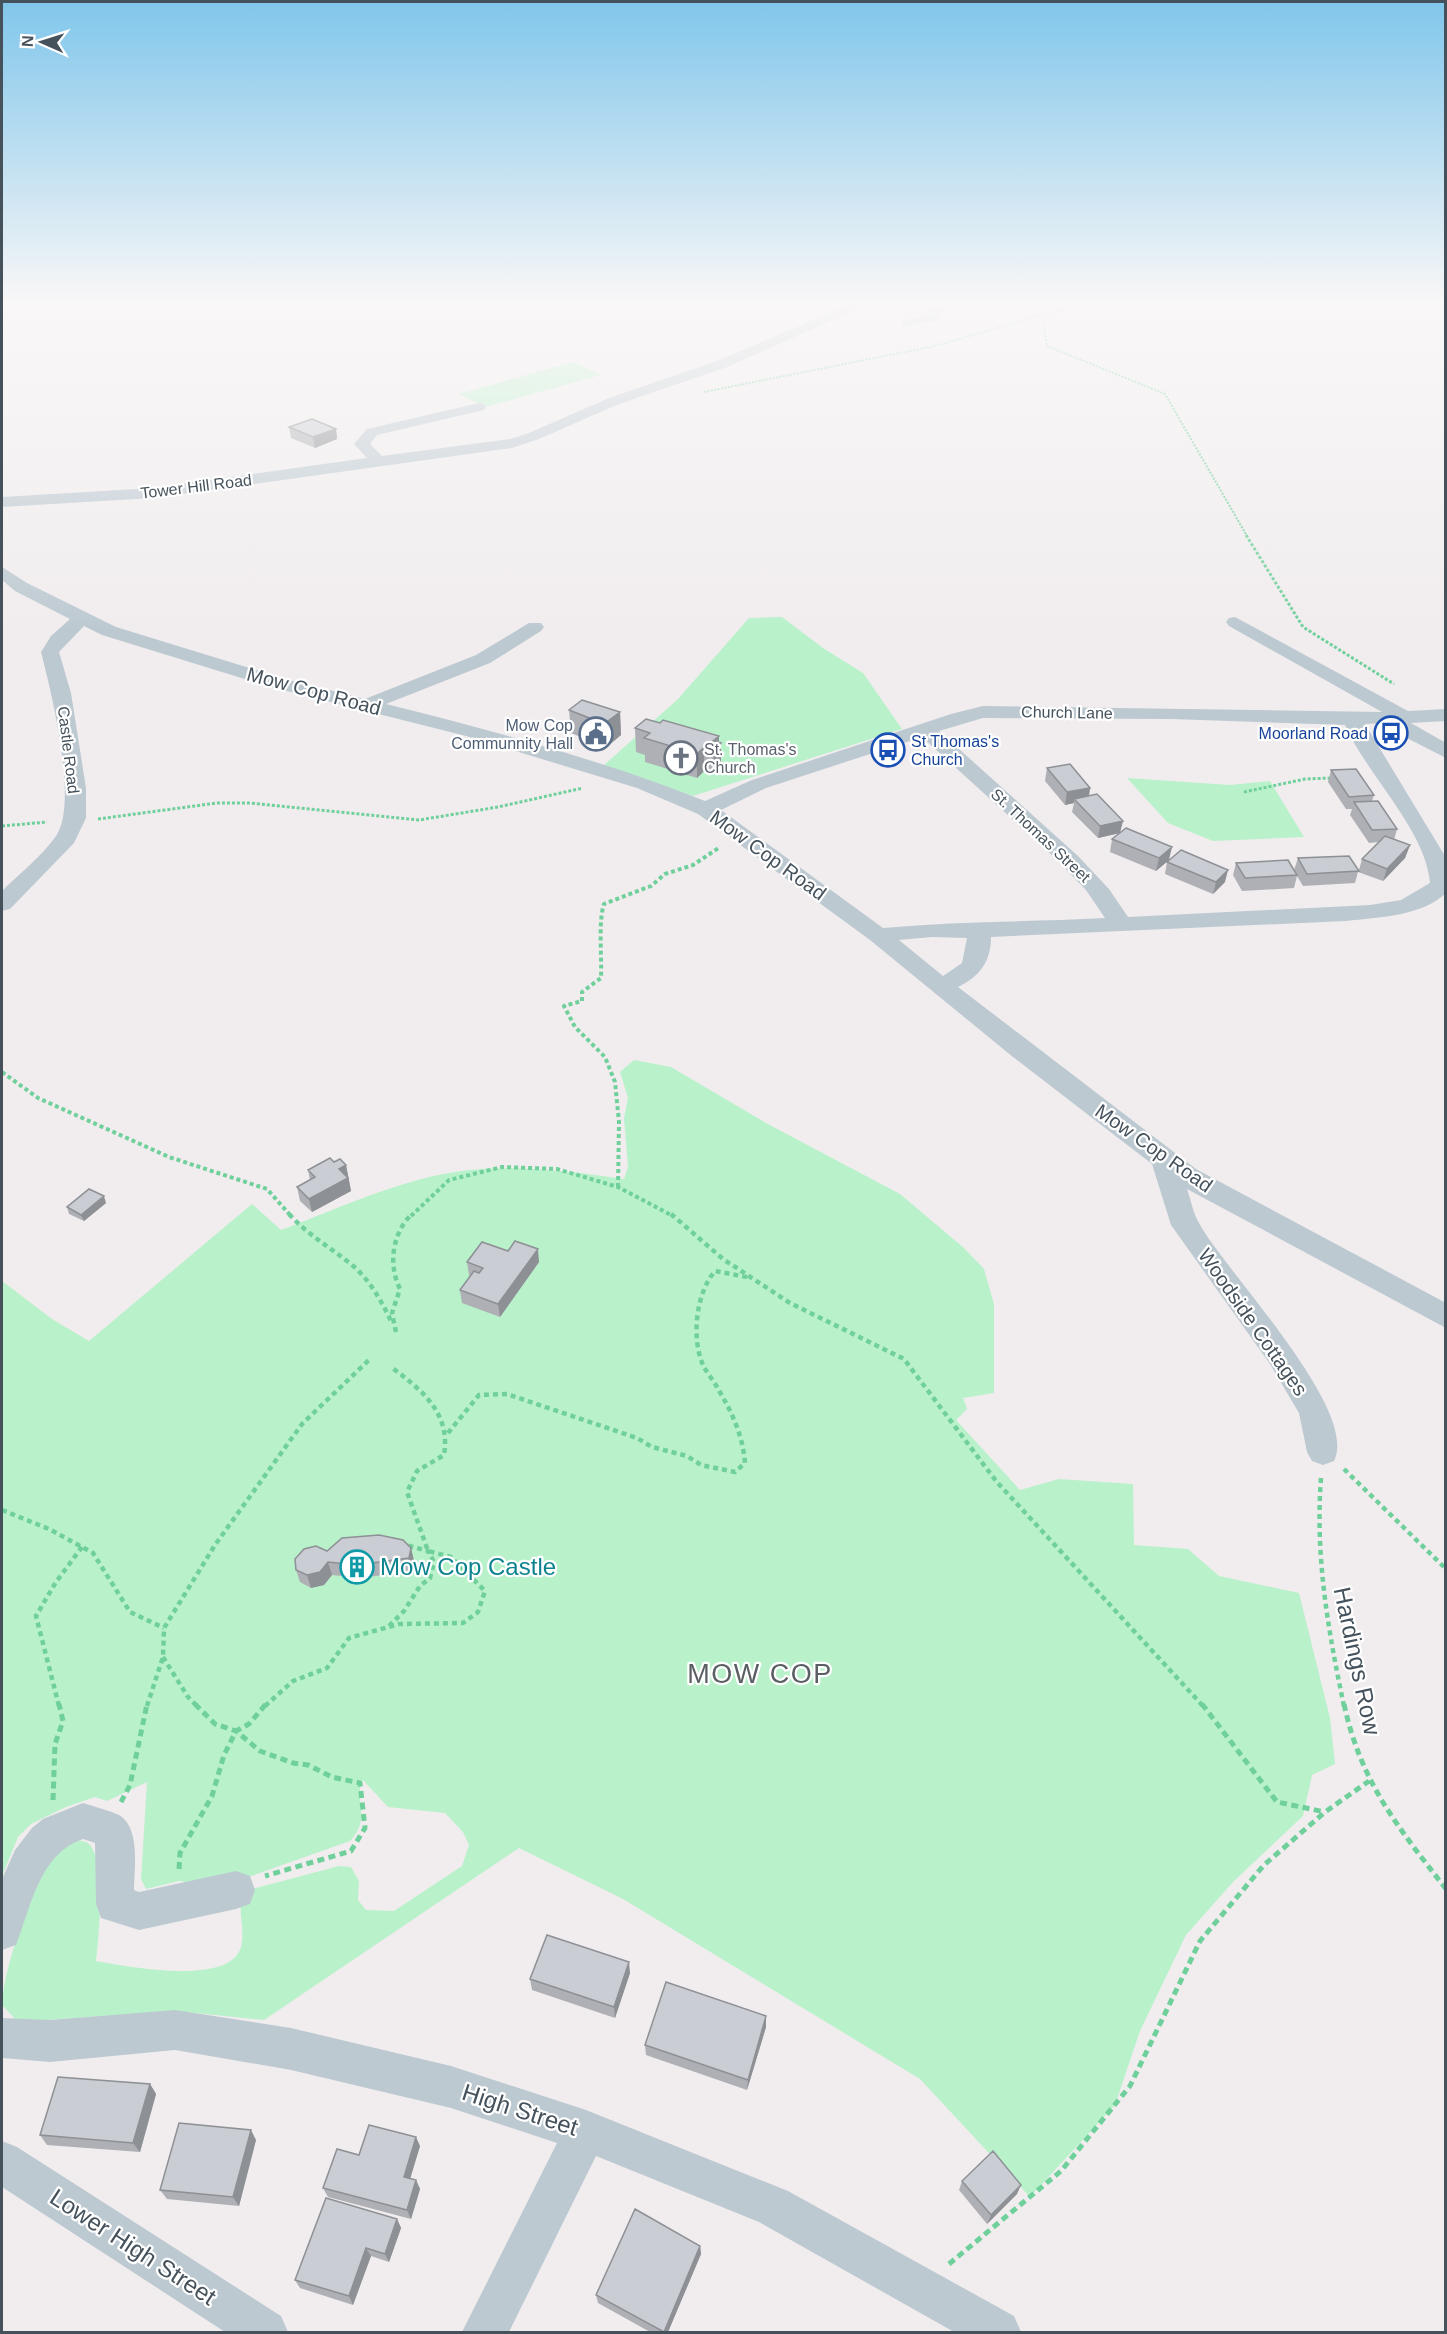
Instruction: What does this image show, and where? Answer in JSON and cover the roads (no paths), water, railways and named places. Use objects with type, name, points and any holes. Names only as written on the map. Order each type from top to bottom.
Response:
[{"type":"street","points":[[378,461],[362,444],[372,432],[458,412]]},
{"type":"street","name":"Tower Hill Road","points":[[2,502],[153,493],[512,443],[589,412]]},
{"type":"street","name":"Mow Cop Road","points":[[2,572],[21,587],[109,631],[205,661],[473,732],[614,774],[644,783],[706,809],[878,935],[1164,1160],[1223,1196],[1446,1317]]},
{"type":"street","name":"Castle Road","points":[[2,904],[66,838],[73,821],[74,776],[61,693],[50,652],[58,640],[82,618]]},
{"type":"street","points":[[1235,622],[1401,719],[1408,731],[1446,752]]},
{"type":"street","points":[[367,705],[483,659],[535,627]]},
{"type":"street","name":"Church Lane","points":[[706,809],[759,784],[966,716],[1012,711],[1353,719],[1401,719],[1444,715]]},
{"type":"street","points":[[878,935],[932,930],[980,931],[1346,914],[1407,906],[1443,887],[1445,874],[1442,860],[1417,816],[1365,743],[1353,719]]},
{"type":"street","name":"St. Thomas Street","points":[[926,730],[1030,820],[1091,881],[1110,902],[1119,923]]},
{"type":"street","points":[[940,986],[961,978],[972,969],[978,956],[980,931]]},
{"type":"street","name":"Woodside Cottages","points":[[1164,1160],[1185,1225],[1281,1356],[1314,1411],[1323,1452]]},
{"type":"street","points":[[2,1931],[12,1899],[34,1854],[56,1832],[83,1821],[107,1829],[114,1836],[115,1904],[139,1911],[236,1890]]},
{"type":"street","name":"High Street","points":[[2,2038],[50,2041],[175,2030],[291,2049],[451,2087],[586,2131],[773,2206],[998,2332]]},
{"type":"street","points":[[485,2332],[586,2131]]},
{"type":"street","name":"Lower High Street","points":[[2,2162],[265,2332]]},
{"type":"place","name":"Moorland Road","points":[[1391,733]]},
{"type":"place","name":"Mow Cop Communnity Hall","points":[[596,734]]},
{"type":"place","name":"St Thomas's Church","points":[[888,750]]},
{"type":"place","name":"St. Thomas's Church","points":[[681,758]]},
{"type":"place","name":"Mow Cop Castle","points":[[357,1567]]},
{"type":"district","name":"MOW COP","points":[[760,1674]]}]
